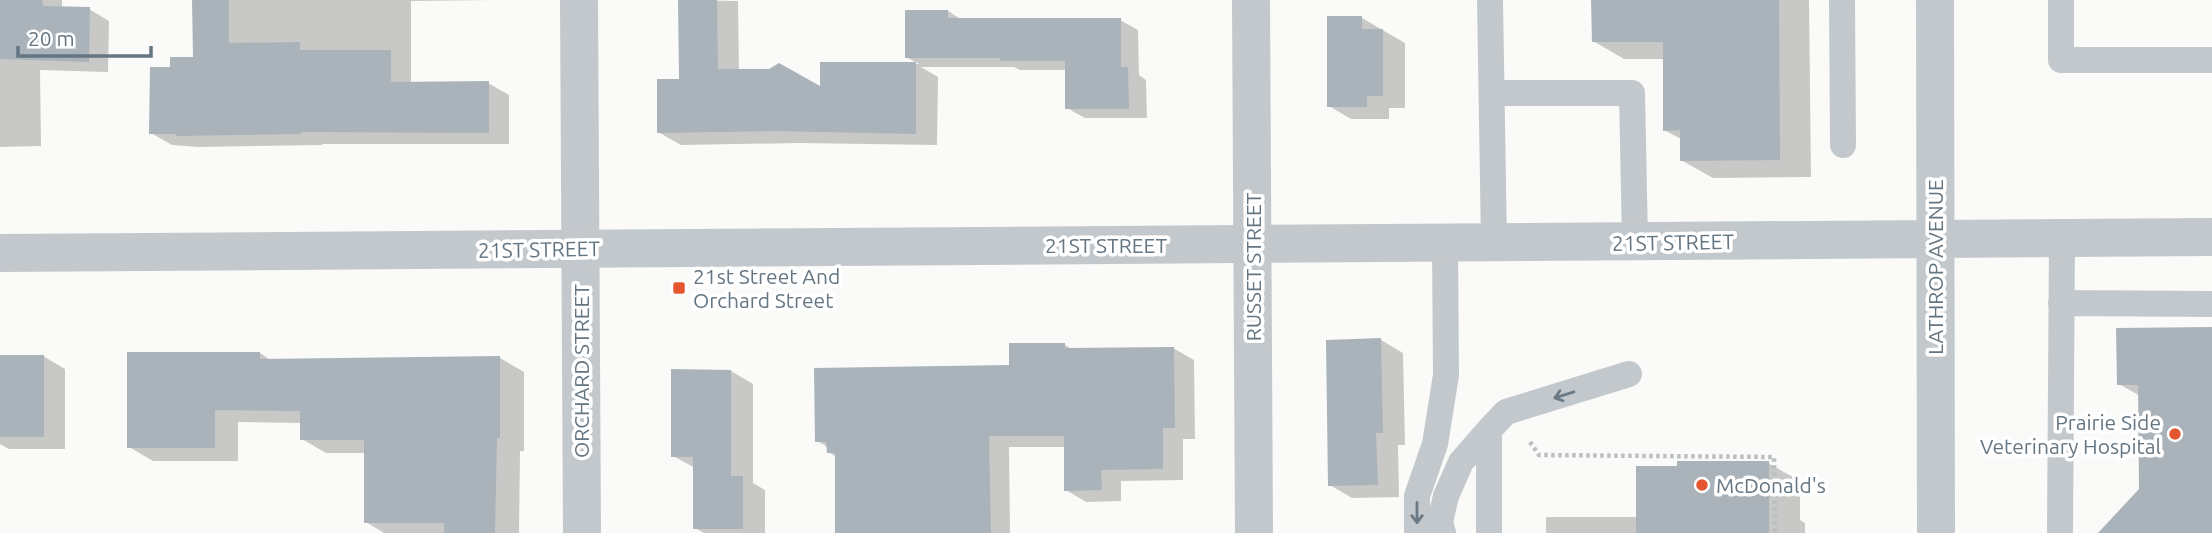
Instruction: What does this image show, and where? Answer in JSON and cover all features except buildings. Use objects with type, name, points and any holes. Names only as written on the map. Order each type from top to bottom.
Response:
[{"type":"street","name":"ORCHARD STREET","points":[[579,0],[582,533]]},
{"type":"street","name":"RUSSET STREET","points":[[1251,0],[1254,533]]},
{"type":"street","name":"LATHROP AVENUE","points":[[1935,0],[1936,533]]},
{"type":"street","name":"21ST STREET","points":[[0,253],[2212,237]]},
{"type":"lane","points":[[1490,0],[1494,243]]},
{"type":"lane","points":[[1842,0],[1843,145]]},
{"type":"lane","points":[[2061,0],[2061,60],[2212,60]]},
{"type":"lane","points":[[1492,93],[1632,93],[1635,242]]},
{"type":"lane","points":[[2060,533],[2062,238]]},
{"type":"lane","points":[[1418,533],[1418,496],[1435,444],[1446,375],[1445,243]]},
{"type":"lane","points":[[2061,303],[2212,304]]},
{"type":"lane","points":[[1443,533],[1440,522],[1461,462],[1497,421],[1629,374]]},
{"type":"lane","points":[[1489,533],[1488,476],[1497,421]]},
{"type":"lane","points":[[1435,444],[1447,496]]},
{"type":"path","points":[[1497,421],[1521,429],[1539,455],[1774,457],[1775,533]]},
{"type":"place","name":"21st Street And Orchard Street","points":[[679,288]]},
{"type":"place","name":"Prairie Side Veterinary Hospital","points":[[2175,434]]},
{"type":"place","name":"McDonald's","points":[[1702,485]]}]
